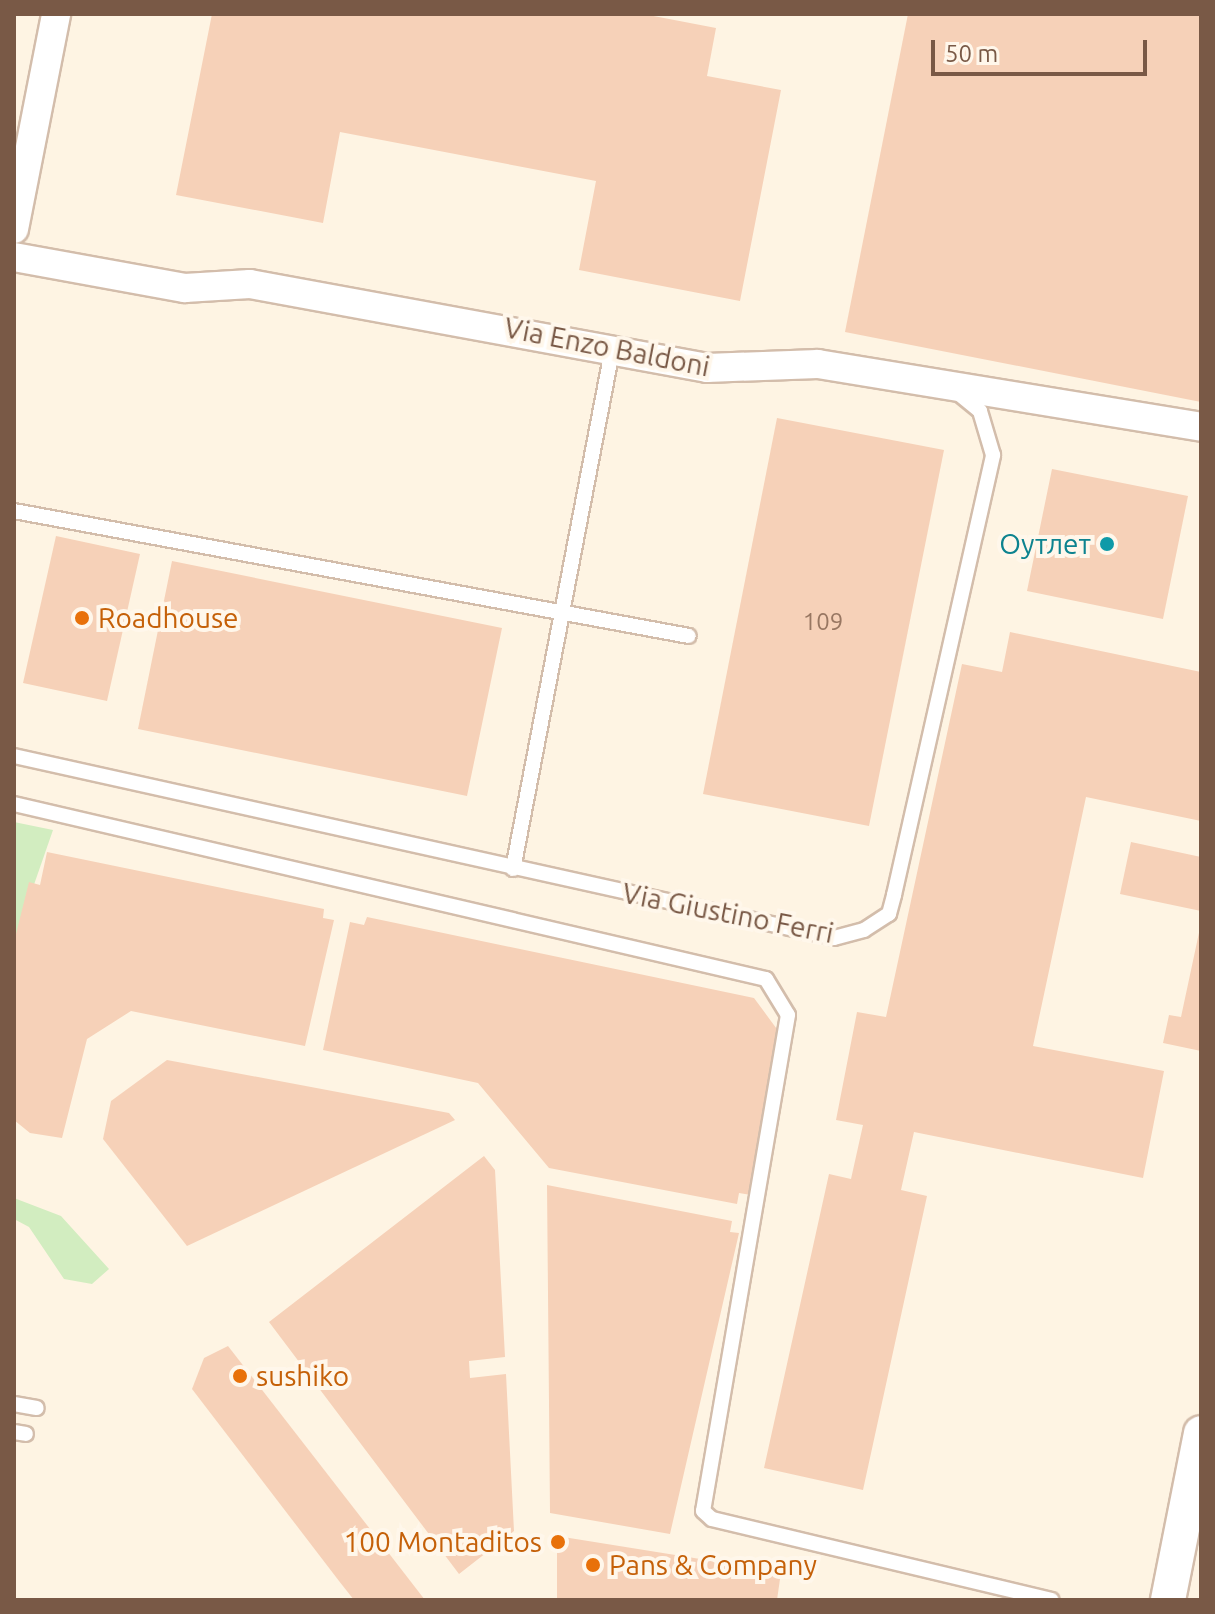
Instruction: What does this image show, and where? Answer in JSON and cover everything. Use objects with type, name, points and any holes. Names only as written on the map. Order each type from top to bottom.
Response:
[{"type":"street","points":[[14,229],[56,14]]},
{"type":"street","name":"Via Enzo Baldoni","points":[[14,257],[185,288],[250,284],[707,368],[818,364],[945,382],[1201,427]]},
{"type":"street","points":[[1168,1600],[1201,1433]]},
{"type":"lane","points":[[513,869],[565,613],[612,351]]},
{"type":"lane","name":"Via Giustino Ferri","points":[[14,756],[834,938],[889,914],[993,455],[980,411],[945,382]]},
{"type":"lane","points":[[14,511],[689,636]]},
{"type":"lane","points":[[14,804],[766,979],[788,1015],[703,1511],[1051,1600]]},
{"type":"lane","points":[[14,1404],[37,1408]]},
{"type":"green space","points":[[14,822],[53,830],[14,942]]},
{"type":"green space","points":[[14,1198],[61,1216],[109,1269],[92,1284],[64,1279],[29,1227],[14,1219]]},
{"type":"building","points":[[212,14],[643,14],[716,28],[707,76],[781,90],[740,301],[579,270],[596,181],[340,132],[323,223],[176,195]]},
{"type":"building","points":[[908,14],[1201,14],[1201,402],[845,332]]},
{"type":"building","points":[[777,418],[944,450],[869,826],[703,794]]},
{"type":"building","name":"Оутлет","points":[[1052,469],[1188,496],[1163,619],[1027,591]]},
{"type":"building","name":"Roadhouse","points":[[56,536],[140,554],[107,701],[23,683]]},
{"type":"building","points":[[172,561],[502,628],[467,796],[138,729]]},
{"type":"building","points":[[1010,632],[1201,672],[1201,821],[1086,797],[1033,1046],[1164,1071],[1143,1178],[914,1132],[901,1190],[927,1196],[863,1490],[764,1468],[829,1174],[851,1179],[863,1125],[836,1120],[857,1012],[886,1017],[962,664],[1002,672]]},
{"type":"building","points":[[1131,842],[1201,857],[1201,911],[1120,894]]},
{"type":"building","points":[[47,852],[324,909],[323,918],[334,920],[305,1046],[131,1011],[87,1039],[62,1138],[30,1133],[14,1120],[14,942],[29,882],[40,885]]},
{"type":"building","points":[[367,917],[754,998],[782,1036],[751,1195],[739,1193],[737,1204],[549,1168],[478,1083],[323,1050],[350,922],[364,925]]},
{"type":"building","points":[[1200,928],[1201,1051],[1163,1043],[1169,1015],[1181,1017]]},
{"type":"building","points":[[167,1060],[449,1113],[455,1120],[187,1246],[103,1139],[111,1101]]},
{"type":"building","points":[[484,1156],[495,1170],[505,1357],[469,1361],[470,1378],[506,1374],[514,1531],[459,1574],[269,1322]]},
{"type":"building","points":[[547,1185],[732,1221],[730,1232],[739,1233],[670,1534],[550,1513]]},
{"type":"building","points":[[228,1346],[425,1600],[354,1600],[339,1581],[192,1389],[204,1358]]},
{"type":"building","points":[[557,1536],[781,1572],[777,1600],[557,1600]]},
{"type":"place","name":"Оутлет","points":[[1107,544]]},
{"type":"place","name":"Roadhouse","points":[[82,618]]},
{"type":"place","name":"sushiko","points":[[240,1376]]},
{"type":"place","name":"100 Montaditos","points":[[558,1542]]},
{"type":"place","name":"Pans & Company","points":[[593,1565]]}]
